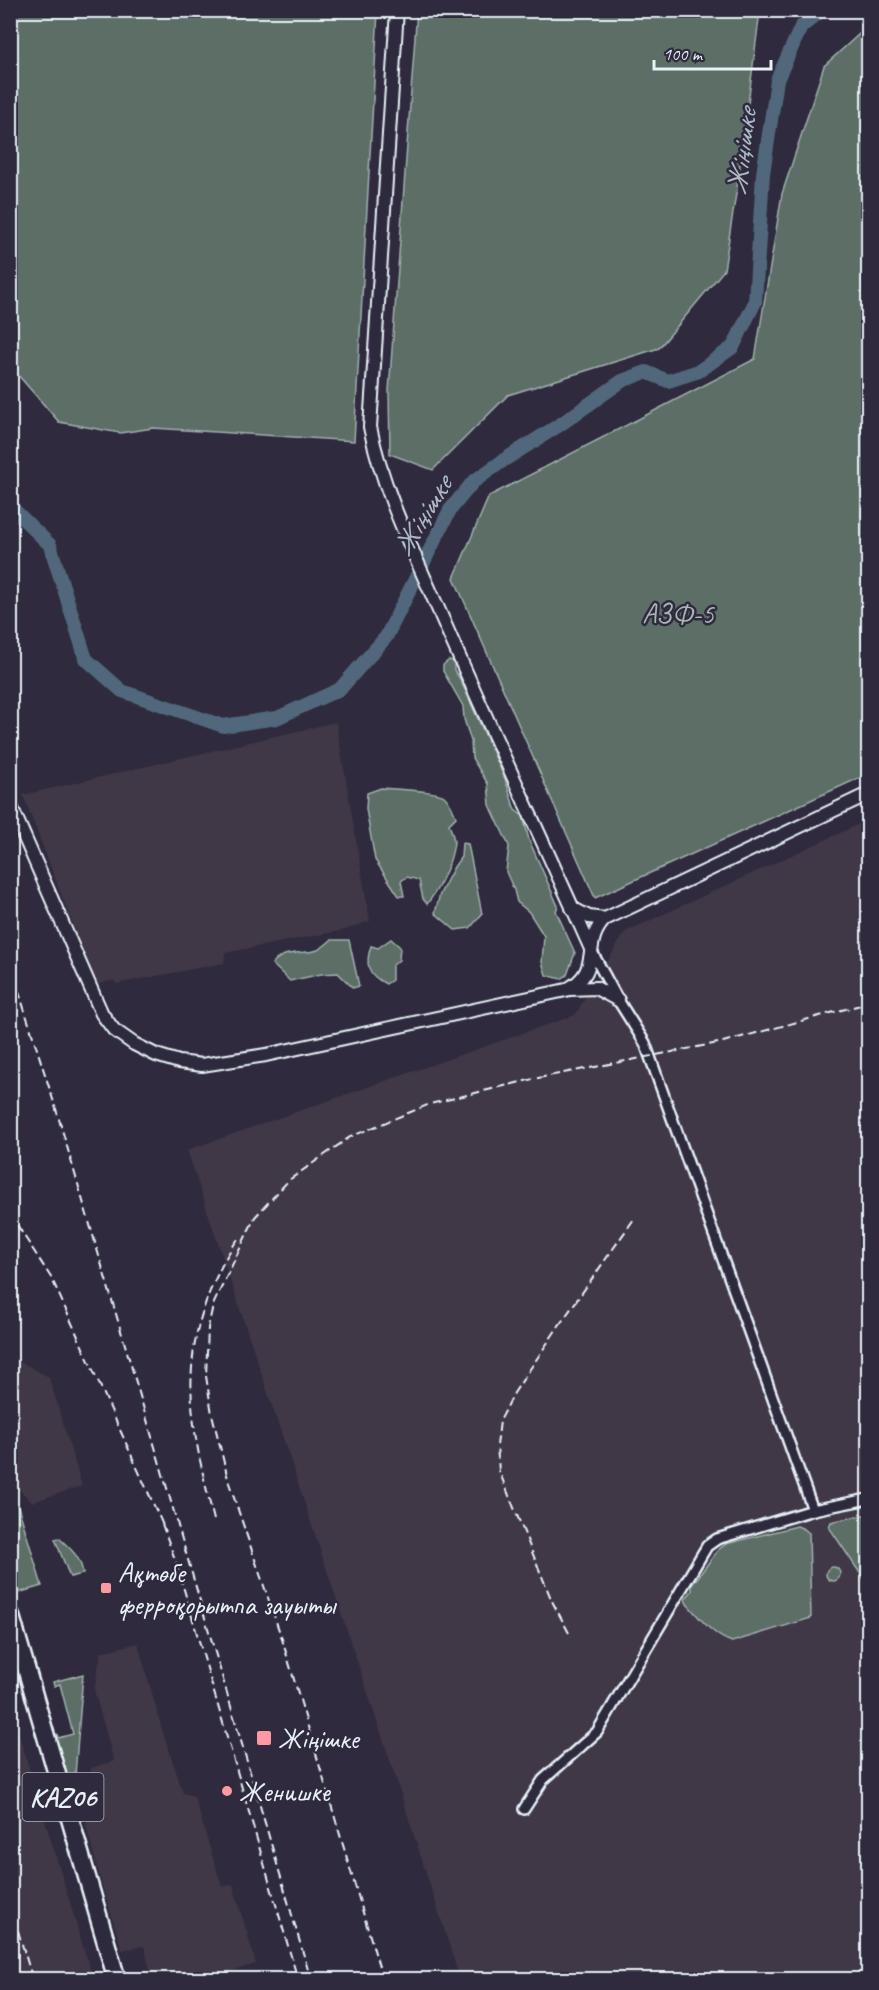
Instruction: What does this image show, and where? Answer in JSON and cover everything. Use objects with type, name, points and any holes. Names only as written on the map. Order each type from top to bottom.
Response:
[{"type":"highway","name":"KАZ06","points":[[10,1613],[117,1980]]},
{"type":"street","points":[[397,10],[370,427],[382,472],[457,651],[572,908],[618,1000],[645,1043],[813,1510]]},
{"type":"street","points":[[566,990],[576,985],[584,977],[589,966],[595,932],[605,919],[868,794]]},
{"type":"street","points":[[10,804],[102,1014],[114,1030],[134,1044],[156,1055],[179,1062],[202,1065],[224,1062],[586,987],[596,988],[618,1000]]},
{"type":"street","points":[[572,908],[589,917],[605,919]]},
{"type":"street","points":[[524,1809],[543,1780],[597,1732],[707,1546],[717,1539],[813,1510],[868,1499]]},
{"type":"shaded area","points":[[336,722],[370,921],[345,930],[225,953],[224,963],[116,984],[114,980],[96,985],[23,795]]},
{"type":"shaded area","points":[[868,820],[868,1979],[460,1979],[384,1742],[187,1150],[575,1015],[625,932]]},
{"type":"shaded area","points":[[10,1356],[49,1377],[82,1486],[32,1502],[11,1482]]},
{"type":"shaded area","points":[[138,1643],[183,1793],[194,1796],[222,1887],[233,1884],[256,1964],[232,1971],[232,1979],[152,1979],[144,1946],[122,1950],[102,1885],[86,1826],[91,1768],[114,1761],[94,1690],[101,1652]]},
{"type":"shaded area","points":[[11,1708],[93,1979],[11,1979]]},
{"type":"green space","points":[[417,10],[760,11],[724,270],[659,348],[508,395],[433,470],[390,454],[389,391]]},
{"type":"green space","points":[[10,11],[378,11],[354,441],[153,428],[120,433],[59,422],[11,367]]},
{"type":"green space","name":"АЗФ-5","points":[[868,26],[868,774],[595,898],[454,578],[489,496],[755,359],[782,194],[824,66]]},
{"type":"green space","points":[[449,660],[454,662],[454,670],[505,779],[515,810],[523,816],[529,840],[558,906],[556,911],[575,953],[567,975],[561,979],[546,975],[542,962],[544,936],[529,912],[517,902],[506,872],[509,846],[490,805],[488,784],[472,758],[471,741],[464,719],[463,706],[443,671],[443,665]]},
{"type":"green space","points":[[381,788],[439,794],[448,800],[456,817],[449,824],[454,843],[448,867],[427,904],[423,899],[419,880],[407,877],[401,881],[404,896],[399,896],[375,860],[366,809],[367,793]]},
{"type":"green space","points":[[462,843],[468,844],[482,914],[470,928],[455,930],[435,913],[440,894],[461,857]]},
{"type":"green space","points":[[391,939],[400,947],[399,960],[392,966],[392,980],[386,984],[371,973],[368,958],[371,946],[378,948]]},
{"type":"green space","points":[[331,940],[349,940],[359,986],[353,988],[338,973],[321,974],[290,981],[272,964],[281,956],[317,950]]},
{"type":"green space","points":[[10,1500],[18,1506],[42,1586],[11,1595]]},
{"type":"green space","points":[[868,1514],[868,1585],[829,1527],[831,1522]]},
{"type":"green space","points":[[797,1526],[809,1533],[811,1618],[732,1642],[713,1631],[687,1604],[685,1599],[692,1591],[692,1585],[718,1550],[726,1544]]},
{"type":"green space","points":[[59,1538],[78,1558],[83,1574],[70,1577],[55,1539]]},
{"type":"green space","points":[[833,1567],[838,1569],[840,1574],[838,1579],[833,1581],[828,1579],[826,1574],[828,1569]]},
{"type":"green space","points":[[83,1674],[73,1801],[51,1736],[57,1734],[58,1738],[73,1734],[60,1684],[54,1686],[53,1682]]},
{"type":"waterway","name":"Жіңішке","points":[[10,506],[50,545],[86,659],[122,691],[223,726],[277,718],[340,689],[386,637],[450,510],[473,482],[622,381],[646,372],[668,381],[699,371],[733,347],[755,302],[763,174],[777,80],[801,27],[822,10]]},
{"type":"railway","points":[[10,964],[56,1109],[311,1980]]},
{"type":"railway","points":[[383,1980],[282,1639],[229,1483],[212,1414],[206,1376],[208,1328],[213,1305],[255,1217],[289,1180],[350,1137],[430,1104],[533,1079],[723,1042],[868,1003]]},
{"type":"railway","points":[[10,1214],[52,1279],[166,1532]]},
{"type":"railway","points":[[569,1633],[552,1601],[499,1471],[497,1446],[500,1421],[514,1393],[634,1219]]},
{"type":"railway","points":[[214,1520],[195,1433],[191,1378],[200,1321],[210,1291],[238,1239]]},
{"type":"railway","points":[[162,1524],[176,1562],[298,1980]]},
{"type":"railway","points":[[10,1905],[33,1980]]},
{"type":"place","name":"Ақтөбе ферроқорытпа зауыты","points":[[106,1588]]},
{"type":"place","name":"Жіңішке","points":[[264,1738]]},
{"type":"place","name":"Женишке","points":[[227,1791]]}]
